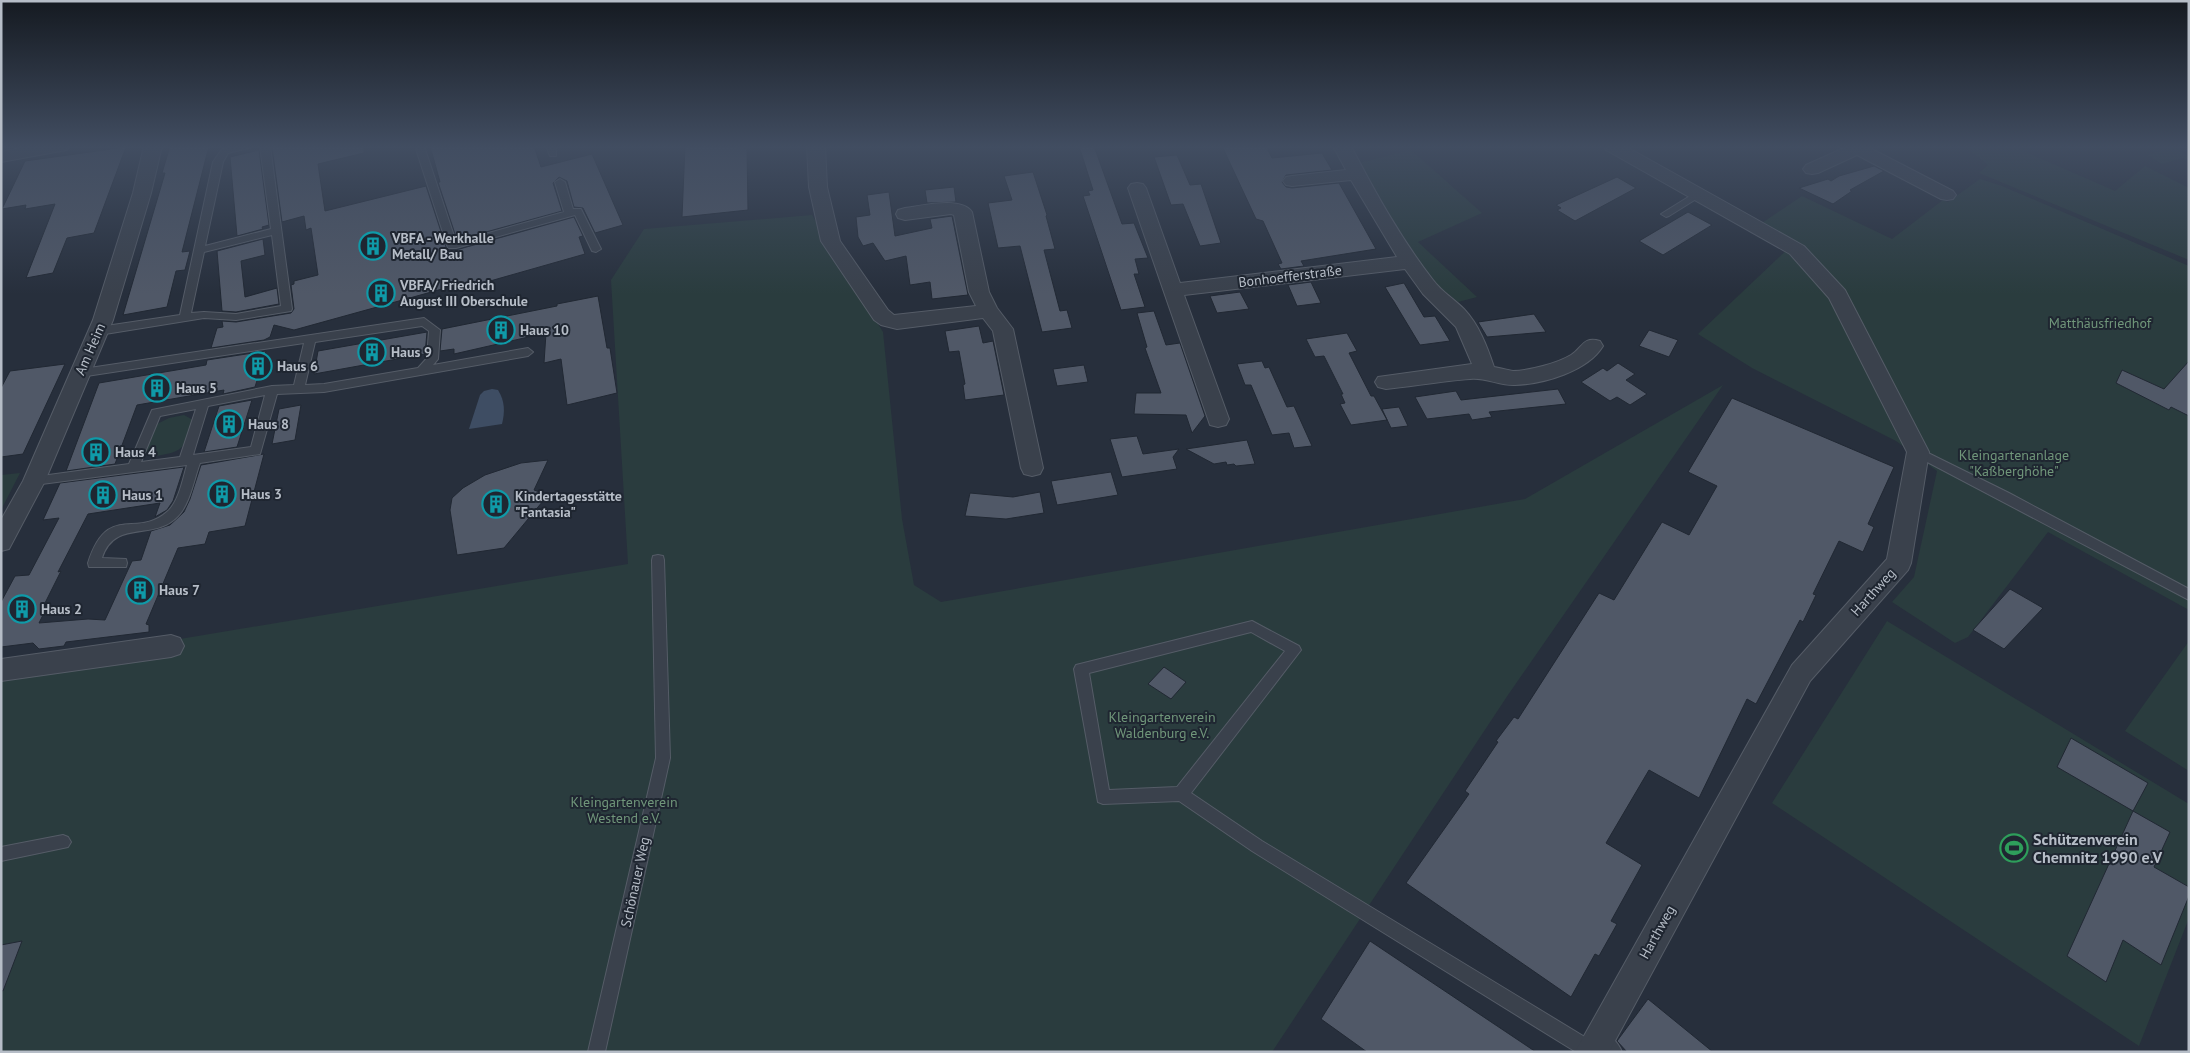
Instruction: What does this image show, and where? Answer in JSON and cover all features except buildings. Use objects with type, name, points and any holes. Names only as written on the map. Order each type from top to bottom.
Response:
[{"type":"street","name":"Am Heim","points":[[1,542],[34,482],[99,332],[141,195]]},
{"type":"street","points":[[820,195],[831,241],[881,315],[888,320],[897,322],[988,311]]},
{"type":"street","points":[[1139,195],[1218,419]]},
{"type":"street","points":[[1369,195],[1409,262],[1430,291],[1461,318],[1478,346],[1485,372]]},
{"type":"street","points":[[1700,195],[1797,250],[1819,272],[1838,295],[1918,452]]},
{"type":"street","points":[[905,214],[953,208],[963,212],[979,292],[988,311],[1002,329],[1032,468]]},
{"type":"street","name":"Bonhoefferstraße","points":[[1172,290],[1409,262]]},
{"type":"street","points":[[1386,382],[1472,371],[1514,378],[1548,372],[1579,360],[1593,346]]},
{"type":"street","name":"Harthweg","points":[[1599,1048],[1801,673],[1899,563],[1918,452]]},
{"type":"street","points":[[1,670],[171,646]]},
{"type":"lane","points":[[185,318],[211,195]]},
{"type":"lane","points":[[99,332],[204,315],[236,317],[287,309],[272,195]]},
{"type":"lane","points":[[435,195],[452,246],[578,211],[596,249]]},
{"type":"lane","points":[[564,195],[570,214]]},
{"type":"lane","points":[[1666,214],[1696,195]]},
{"type":"lane","points":[[200,250],[277,231]]},
{"type":"lane","points":[[80,373],[424,322],[435,330],[432,359],[421,371]]},
{"type":"lane","points":[[298,388],[310,339]]},
{"type":"lane","points":[[133,468],[156,413],[272,390],[324,388],[528,352]]},
{"type":"lane","points":[[34,482],[256,451],[272,390]]},
{"type":"lane","points":[[121,562],[94,563],[96,550],[105,536],[116,530],[160,522],[174,513],[190,460],[203,403]]},
{"type":"lane","points":[[1918,452],[2005,496],[2189,595]]},
{"type":"lane","name":"Schönauer Weg","points":[[596,1052],[663,758],[658,560]]},
{"type":"lane","points":[[1252,626],[1294,650],[1223,741],[1181,794],[1103,797],[1081,669],[1252,626]]},
{"type":"lane","name":"Harthweg","points":[[1181,794],[1257,846],[1599,1048]]},
{"type":"lane","points":[[1,854],[63,842]]},
{"type":"green space","points":[[1378,195],[1462,195],[1482,213],[1418,242],[1477,297],[1458,302],[1431,280],[1407,245]]},
{"type":"green space","name":"Kleingartenanlage \"Kaßberghöhe\"","points":[[1958,195],[2023,195],[2189,266],[2189,610],[2048,532],[1968,637],[1955,643],[1892,602],[1914,577],[1937,471],[1896,441],[1752,368],[1698,334],[1793,244],[1762,223],[1802,196],[1892,239],[1943,200],[1948,202]]},
{"type":"green space","points":[[2032,195],[2189,195],[2189,260]]},
{"type":"green space","points":[[812,215],[883,332],[902,519],[914,585],[941,602],[1525,499],[1723,385],[1508,695],[1272,1052],[1,1052],[1,669],[628,564],[611,280],[644,229]]},
{"type":"green space","points":[[184,415],[193,420],[187,438],[181,448],[170,453],[151,457],[146,452],[157,424],[169,418]]},
{"type":"green space","points":[[20,473],[1,510],[1,475]]},
{"type":"green space","name":"Schützenverein Chemnitz 1990 e.V","points":[[1887,621],[2189,804],[2189,918],[2139,1046],[1772,803]]},
{"type":"green space","points":[[2189,641],[2189,771],[2125,731]]},
{"type":"water","points":[[498,390],[502,398],[504,411],[502,424],[469,429],[480,395],[484,391]]},
{"type":"place","name":"VBFA - Werkhalle Metall/ Bau","points":[[373,246]]},
{"type":"place","name":"VBFA/ Friedrich August III Oberschule","points":[[381,293]]},
{"type":"place","name":"Haus 10","points":[[501,330]]},
{"type":"place","name":"Haus 9","points":[[372,352]]},
{"type":"place","name":"Haus 6","points":[[258,366]]},
{"type":"place","name":"Haus 5","points":[[157,388]]},
{"type":"place","name":"Haus 8","points":[[229,424]]},
{"type":"place","name":"Haus 4","points":[[96,452]]},
{"type":"place","name":"Haus 3","points":[[222,494]]},
{"type":"place","name":"Haus 1","points":[[103,495]]},
{"type":"place","name":"Kindertagesstätte \"Fantasia\"","points":[[496,504]]},
{"type":"place","name":"Haus 7","points":[[140,590]]},
{"type":"place","name":"Haus 2","points":[[22,609]]},
{"type":"place","name":"Schützenverein Chemnitz 1990 e.V","points":[[2014,848]]},
{"type":"park label","name":"Matthäusfriedhof","points":[[2100,323]]},
{"type":"park label","name":"Kleingartenverein Waldenburg e.V.","points":[[1162,726]]},
{"type":"park label","name":"Kleingartenverein Westend e.V.","points":[[624,810]]}]
